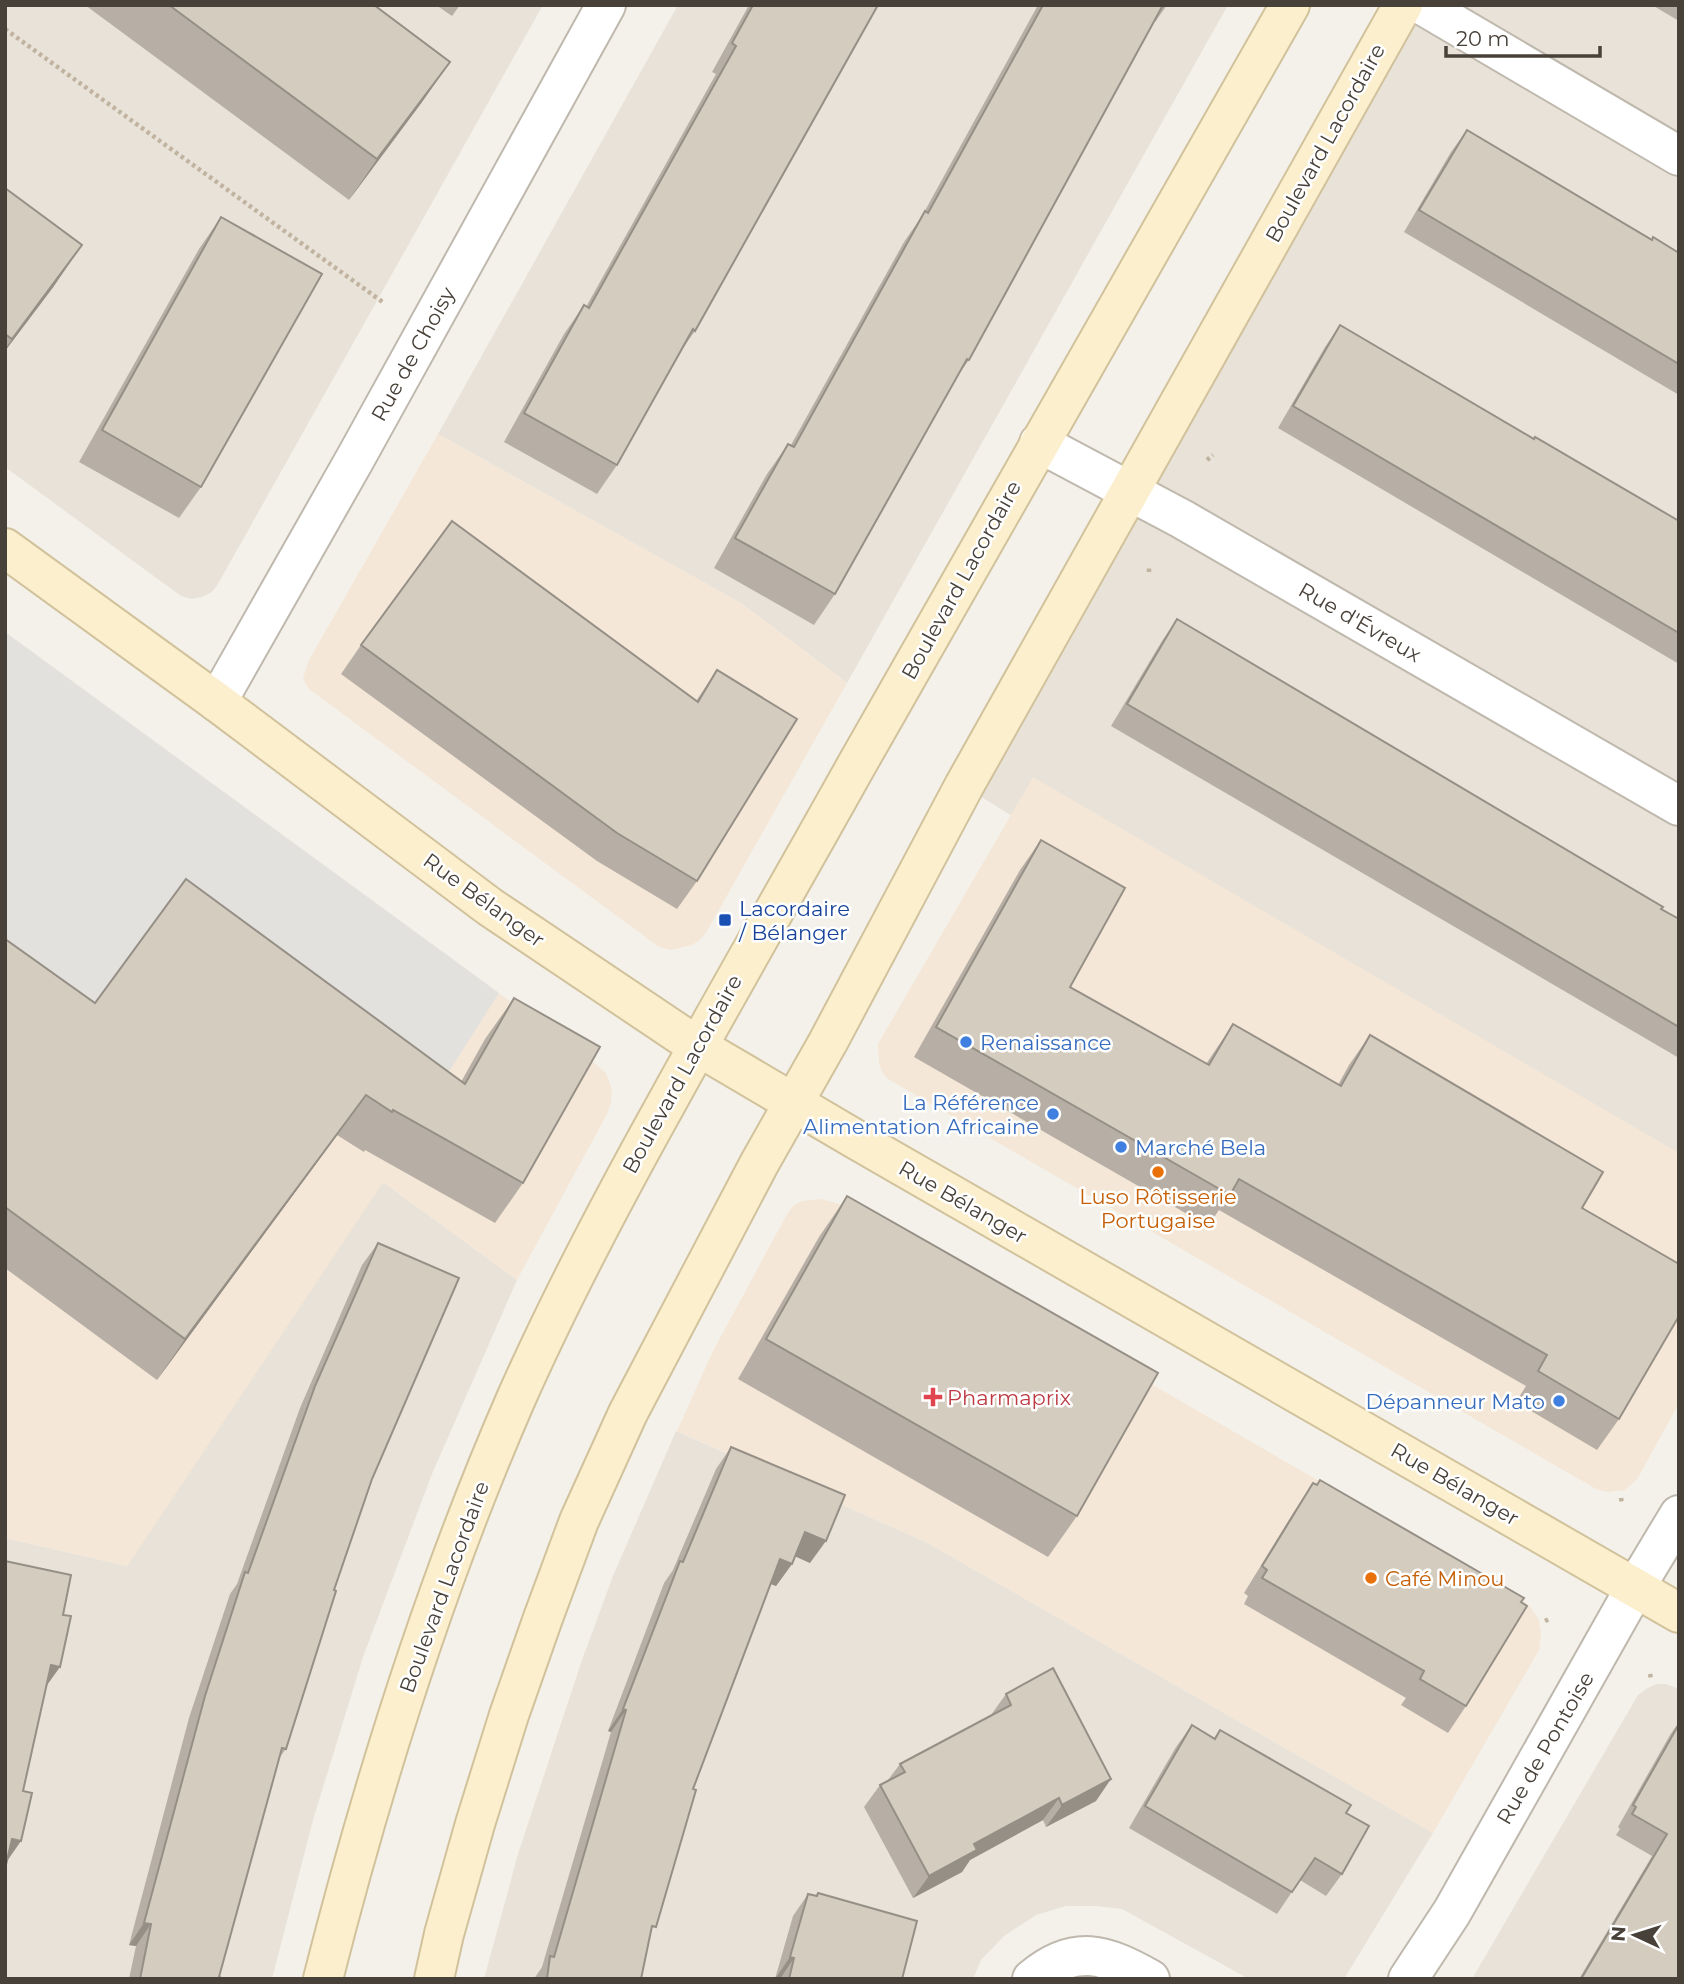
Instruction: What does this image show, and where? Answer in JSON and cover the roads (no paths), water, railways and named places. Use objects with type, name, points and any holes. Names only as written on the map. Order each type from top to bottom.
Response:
[{"type":"main road","name":"Boulevard Lacordaire","points":[[323,1979],[362,1832],[400,1707],[478,1491],[516,1399],[562,1300],[624,1178],[697,1046],[1290,5]]},
{"type":"main road","name":"Boulevard Lacordaire","points":[[434,1979],[468,1849],[505,1727],[579,1521],[628,1413],[759,1164],[828,1042],[964,786],[1403,5]]},
{"type":"main road","name":"Rue Bélanger","points":[[5,548],[217,702],[489,906],[697,1046],[1679,1613]]},
{"type":"street","name":"Rue de Choisy","points":[[217,702],[606,5]]},
{"type":"street","points":[[1422,5],[1679,156]]},
{"type":"street","name":"Rue d'Évreux","points":[[1039,443],[1130,491],[1679,806]]},
{"type":"street","name":"Rue de Pontoise","points":[[1408,1979],[1452,1912],[1679,1515]]},
{"type":"street","points":[[1032,1979],[1043,1969],[1062,1959],[1079,1957],[1098,1957],[1124,1965],[1150,1979]]},
{"type":"place","name":"Lacordaire / Bélanger","points":[[725,920]]},
{"type":"place","name":"Renaissance","points":[[966,1042]]},
{"type":"place","name":"La Référence Alimentation Africaine","points":[[1053,1114]]},
{"type":"place","name":"Marché Bela","points":[[1121,1147]]},
{"type":"place","name":"Luso Rôtisserie Portugaise","points":[[1158,1172]]},
{"type":"place","name":"Pharmaprix","points":[[933,1397]]},
{"type":"place","name":"Dépanneur Mato","points":[[1559,1401]]},
{"type":"place","name":"Café Minou","points":[[1371,1578]]}]
